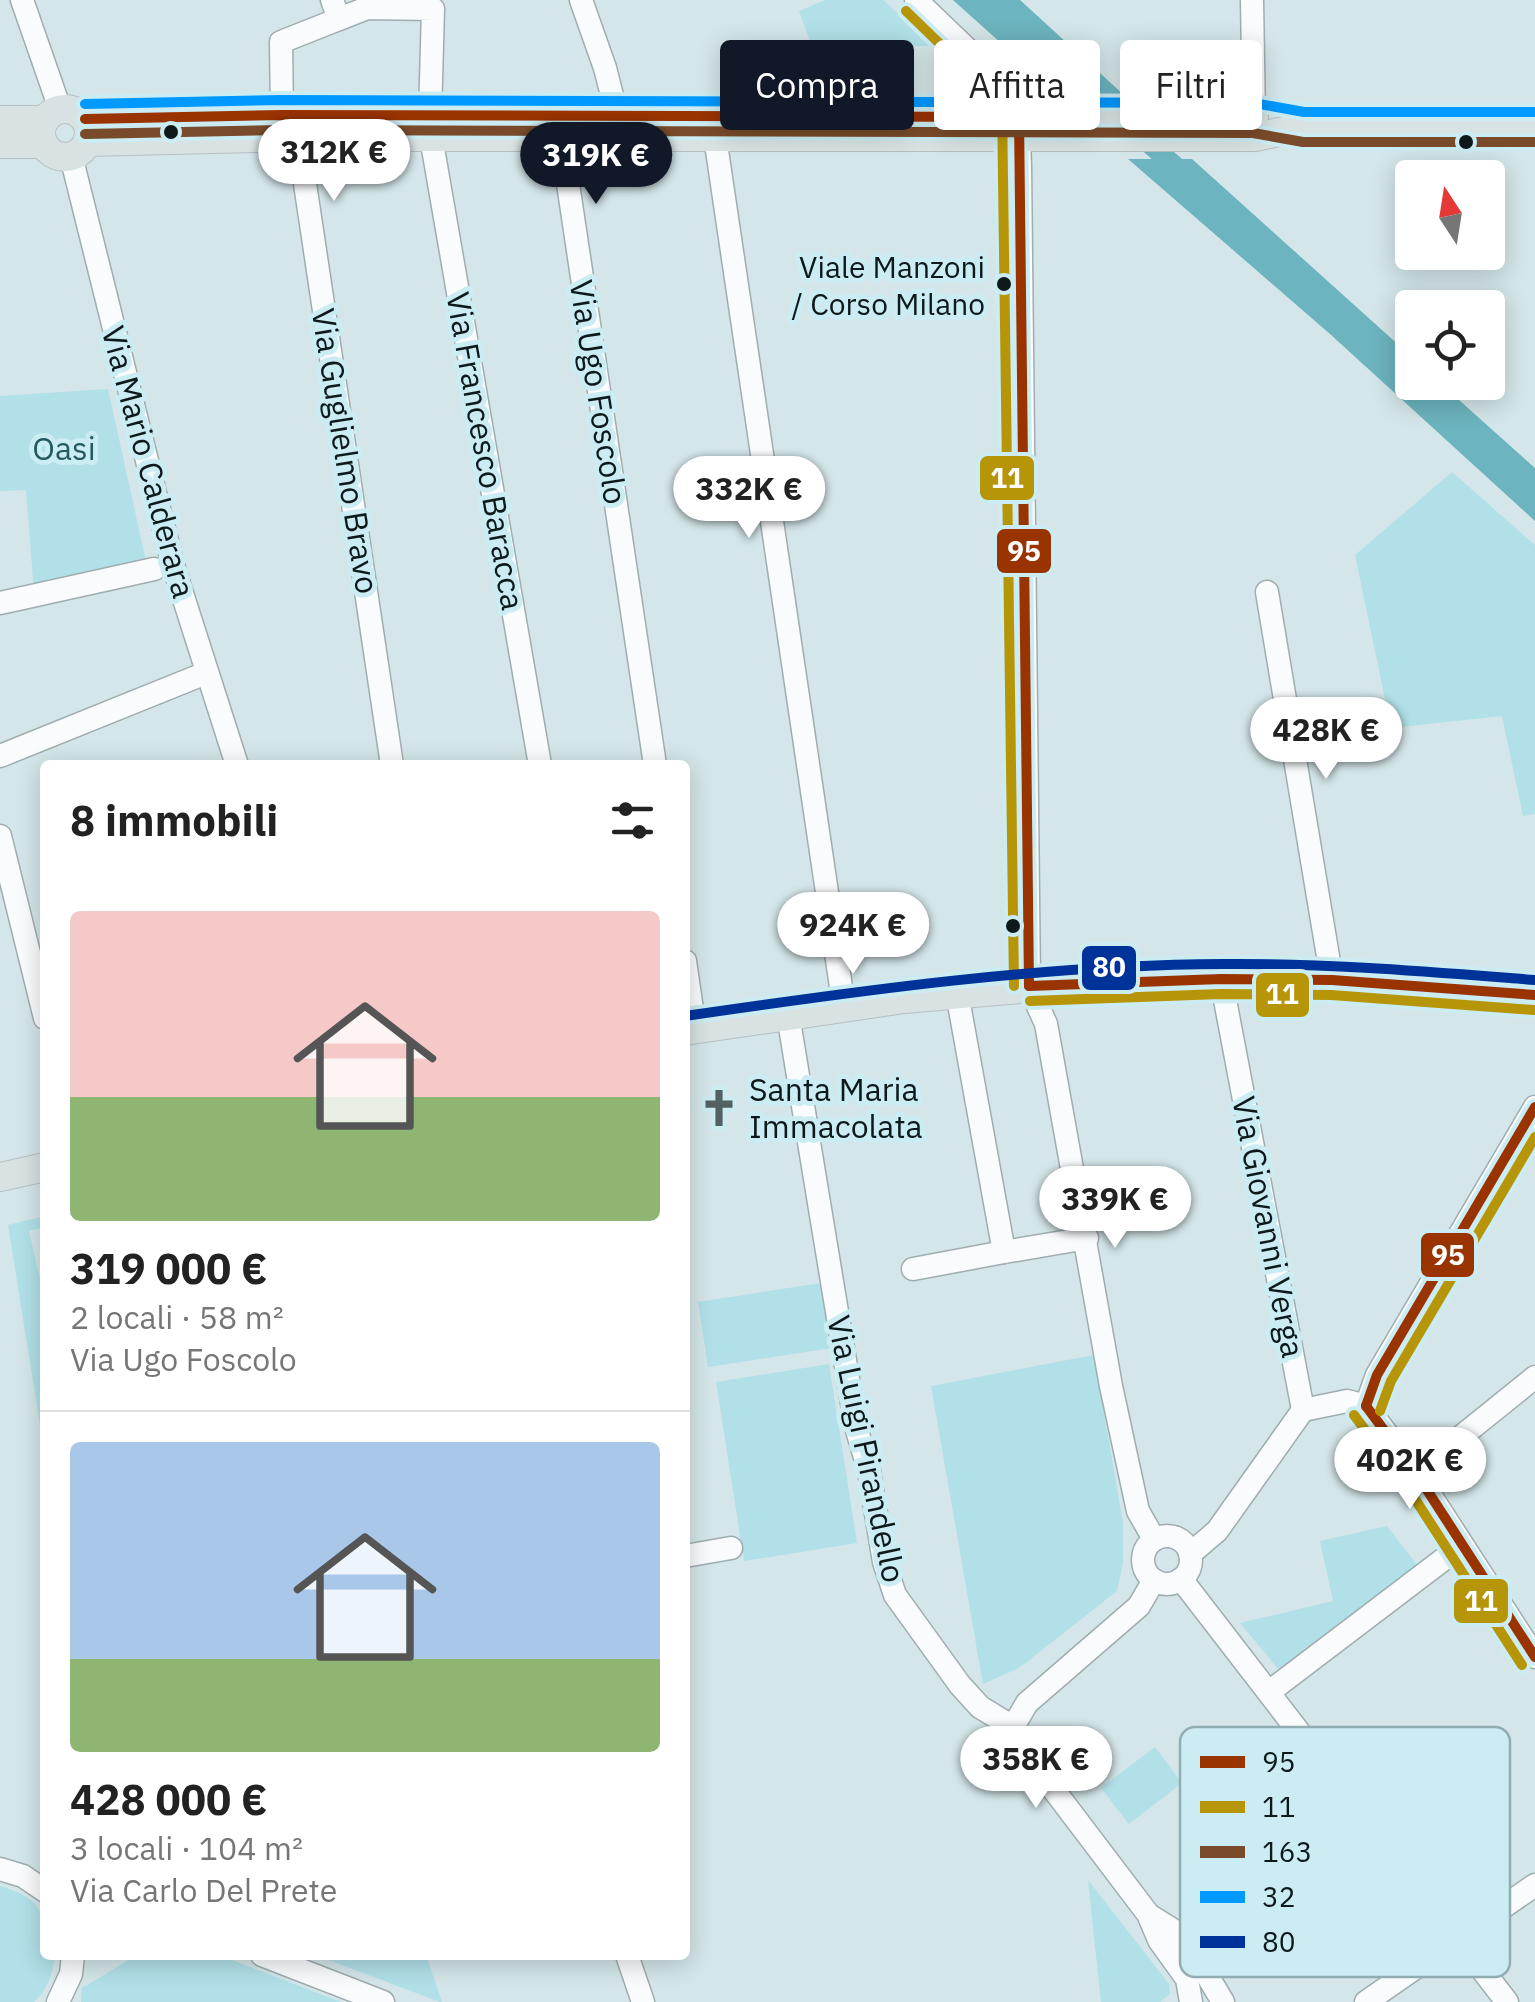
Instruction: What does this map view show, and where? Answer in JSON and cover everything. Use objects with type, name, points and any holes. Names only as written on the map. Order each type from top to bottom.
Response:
[{"type":"main road","points":[[0,144],[65,132],[431,126],[617,115],[934,124]]},
{"type":"main road","points":[[0,120],[65,132]]},
{"type":"main road","points":[[1262,120],[1303,128]]},
{"type":"main road","points":[[431,126],[561,137],[934,130]]},
{"type":"main road","points":[[1041,130],[1098,138],[1181,138],[1255,137],[1303,128],[1535,128]]},
{"type":"main road","points":[[690,1030],[1029,986],[1221,979],[1332,980],[1535,995]]},
{"type":"main road","points":[[0,1177],[40,1168]]},
{"type":"street","name":"Via Mario Calderara","points":[[22,0],[65,132],[173,565],[235,760]]},
{"type":"street","points":[[581,0],[617,115]]},
{"type":"street","points":[[916,0],[957,40]]},
{"type":"street","points":[[1252,0],[1253,40]]},
{"type":"street","name":"Via Francesco Baracca","points":[[336,10],[433,9],[431,126],[539,760]]},
{"type":"street","name":"Via Guglielmo Bravo","points":[[336,10],[280,42],[391,760]]},
{"type":"street","points":[[1019,130],[1029,986],[1046,1024],[1111,1386],[1138,1511],[1154,1539]]},
{"type":"street","name":"Via Ugo Foscolo","points":[[561,137],[654,760]]},
{"type":"street","points":[[715,137],[844,1007]]},
{"type":"street","points":[[0,604],[154,570]]},
{"type":"street","points":[[1267,592],[1332,980]]},
{"type":"street","points":[[0,756],[206,672]]},
{"type":"street","points":[[0,836],[40,998]]},
{"type":"street","name":"Via Giovanni Verga","points":[[1221,979],[1303,1410]]},
{"type":"street","points":[[958,994],[1004,1252]]},
{"type":"street","name":"Via Luigi Pirandello","points":[[788,1015],[856,1427],[894,1595],[960,1685],[980,1706],[1013,1727],[1022,1748],[1148,1914],[1158,1940],[1180,1970]]},
{"type":"street","points":[[1366,1406],[1377,1375],[1535,1107]]},
{"type":"street","points":[[912,1268],[1086,1238]]},
{"type":"street","points":[[1416,1473],[1535,1377]]},
{"type":"street","points":[[1190,1554],[1218,1531],[1303,1410],[1348,1401],[1366,1406],[1416,1473],[1535,1657]]},
{"type":"street","points":[[1166,1536],[1179,1538],[1190,1554],[1190,1568],[1181,1579],[1165,1584],[1146,1572],[1142,1560],[1145,1548],[1154,1539],[1166,1536]]},
{"type":"street","points":[[1269,1692],[1461,1546]]},
{"type":"street","points":[[690,1555],[731,1548]]},
{"type":"street","points":[[1181,1579],[1296,1727]]},
{"type":"street","points":[[1013,1727],[1026,1703],[1139,1606],[1154,1580]]},
{"type":"street","points":[[0,1869],[23,1876],[40,1888]]},
{"type":"street","points":[[1510,1903],[1535,1885]]},
{"type":"street","name":"Via Luigi Pirandello","points":[[1148,1914],[1180,1939]]},
{"type":"street","points":[[58,2002],[72,1960]]},
{"type":"street","points":[[275,1960],[383,2002]]},
{"type":"street","points":[[629,1960],[644,2002]]},
{"type":"street","name":"Via Luigi Pirandello","points":[[1186,1977],[1191,2002]]},
{"type":"street","name":"Via Luigi Pirandello","points":[[1208,1977],[1222,2002]]},
{"type":"street","points":[[1371,2001],[1406,1977]]},
{"type":"street","points":[[1489,1977],[1508,2002]]},
{"type":"green space","points":[[825,0],[883,0],[934,46],[914,46],[914,40],[810,40],[799,11]]},
{"type":"green space","name":"Oasi","points":[[108,389],[147,566],[34,592],[26,490],[0,491],[0,396]]},
{"type":"green space","points":[[1452,472],[1535,545],[1535,814],[1523,816],[1502,716],[1391,728],[1355,555]]},
{"type":"green space","points":[[40,1217],[40,1228],[29,1231],[40,1279],[40,1425],[8,1225]]},
{"type":"green space","points":[[821,1283],[832,1348],[708,1367],[698,1302]]},
{"type":"green space","points":[[1094,1355],[1123,1523],[1123,1563],[1117,1591],[1019,1668],[983,1684],[931,1386]]},
{"type":"green space","points":[[829,1364],[857,1543],[744,1561],[716,1382]]},
{"type":"green space","points":[[1387,1526],[1418,1566],[1279,1670],[1240,1623],[1333,1601],[1320,1541]]},
{"type":"green space","points":[[1155,1747],[1180,1780],[1180,1785],[1129,1824],[1101,1788]]},
{"type":"green space","points":[[1088,1880],[1169,1984],[1170,1994],[1160,2002],[1101,2002]]},
{"type":"green space","points":[[0,1886],[34,1903],[40,1913],[40,1960],[54,1960],[49,1980],[34,2002],[0,2002]]},
{"type":"green space","points":[[129,1960],[232,1960],[341,2002],[81,2002],[82,1988]]},
{"type":"green space","points":[[328,1960],[428,1960],[440,2002]]},
{"type":"shaded area","points":[[953,0],[1020,0],[1064,40],[998,40]]},
{"type":"shaded area","points":[[1100,73],[1120,91],[1120,96],[1100,96]]},
{"type":"shaded area","points":[[1128,159],[1192,159],[1395,342],[1395,393]]},
{"type":"shaded area","points":[[1402,400],[1459,400],[1535,468],[1535,521]]},
{"type":"waterway","points":[[1100,100],[1184,174]]},
{"type":"transit line","name":"11","points":[[906,11],[1002,104],[1014,986]]},
{"type":"transit line","name":"32","points":[[85,104],[282,100],[1254,103],[1304,112],[1535,112]]},
{"type":"transit line","name":"95","points":[[85,119],[282,115],[934,117]]},
{"type":"transit line","name":"163","points":[[85,134],[282,130],[1253,133],[1303,142],[1535,142]]},
{"type":"transit line","name":"95","points":[[1019,130],[1029,986]]},
{"type":"transit line","name":"80","points":[[690,1015],[953,981],[1155,965],[1301,965],[1535,980]]},
{"type":"transit line","name":"95","points":[[1029,986],[1221,979],[1332,980],[1535,995]]},
{"type":"transit line","name":"11","points":[[1030,1001],[1221,994],[1331,995],[1534,1010]]},
{"type":"transit line","name":"95","points":[[1366,1406],[1377,1375],[1535,1107]]},
{"type":"transit line","name":"11","points":[[1380,1411],[1391,1381],[1535,1137]]},
{"type":"transit line","name":"95","points":[[1366,1406],[1416,1473],[1535,1657]]},
{"type":"transit line","name":"11","points":[[1354,1415],[1404,1482],[1522,1665]]},
{"type":"place","name":"Viale Manzoni / Corso Milano","points":[[1004,284]]},
{"type":"place","name":"Santa Maria Immacolata","points":[[719,1108]]}]
